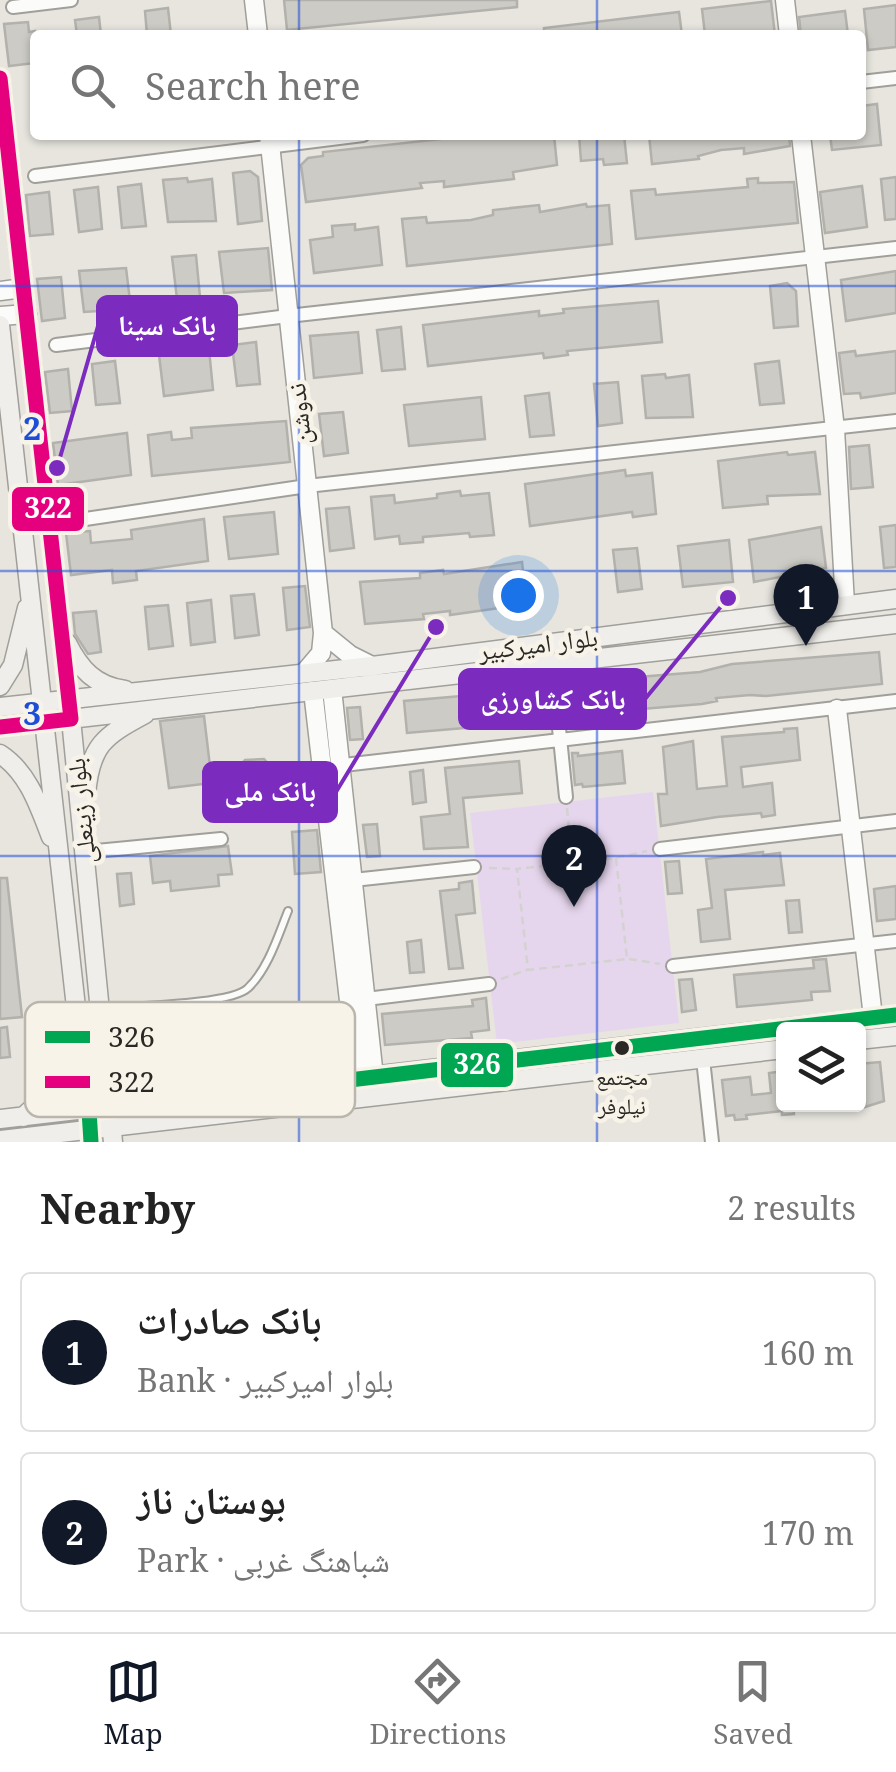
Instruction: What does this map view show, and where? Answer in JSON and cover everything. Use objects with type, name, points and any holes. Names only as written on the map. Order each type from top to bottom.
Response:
[{"type":"main road","name":"بلوار زینعلی","points":[[0,78],[98,1002]]},
{"type":"main road","name":"بلوار زینعلی","points":[[0,325],[77,1002]]},
{"type":"main road","points":[[0,686],[14,665],[30,592]]},
{"type":"main road","points":[[55,593],[67,643],[78,666],[96,681],[152,701]]},
{"type":"main road","name":"بلوار امیرکبیر","points":[[0,706],[71,719],[304,673],[896,599]]},
{"type":"main road","name":"بلوار امیرکبیر","points":[[0,726],[69,699],[152,701],[322,690],[896,624]]},
{"type":"main road","points":[[86,859],[86,790],[94,754],[109,733],[152,701]]},
{"type":"main road","points":[[0,754],[15,764],[28,784],[60,859]]},
{"type":"main road","points":[[355,1079],[896,1014]]},
{"type":"main road","points":[[866,1039],[896,1036]]},
{"type":"main road","points":[[355,1099],[776,1050]]},
{"type":"main road","points":[[0,1119],[23,1117]]},
{"type":"main road","points":[[0,1140],[91,1136],[112,1126],[204,1117]]},
{"type":"main road","points":[[140,1142],[147,1131],[170,1121]]},
{"type":"street","points":[[13,7],[70,0]]},
{"type":"street","points":[[254,0],[257,30]]},
{"type":"street","points":[[785,0],[789,30]]},
{"type":"street","points":[[866,81],[896,78]]},
{"type":"street","points":[[36,176],[269,140]]},
{"type":"street","name":"ندوشن","points":[[269,140],[323,633]]},
{"type":"street","points":[[802,140],[835,429],[845,604]]},
{"type":"street","points":[[56,345],[896,248]]},
{"type":"street","points":[[0,291],[23,288]]},
{"type":"street","points":[[0,316],[26,314]]},
{"type":"street","points":[[72,521],[307,486],[896,421]]},
{"type":"street","points":[[323,633],[350,655],[372,666]]},
{"type":"street","points":[[304,673],[321,654],[323,633]]},
{"type":"street","points":[[554,679],[566,797]]},
{"type":"street","points":[[322,690],[366,1078]]},
{"type":"street","points":[[331,766],[896,701]]},
{"type":"street","points":[[837,709],[872,1018]]},
{"type":"street","points":[[660,848],[896,821]]},
{"type":"street","points":[[86,859],[222,839]]},
{"type":"street","points":[[344,881],[474,867]]},
{"type":"street","points":[[673,966],[896,941]]},
{"type":"street","points":[[358,1000],[488,984]]},
{"type":"street","points":[[703,1059],[712,1142]]},
{"type":"lane","points":[[180,1002],[221,999],[246,992],[260,973],[288,911]]},
{"type":"path","points":[[566,797],[572,863]]},
{"type":"path","points":[[474,867],[518,869],[616,858],[660,848]]},
{"type":"path","points":[[616,858],[627,959]]},
{"type":"path","points":[[518,869],[528,970]]},
{"type":"path","points":[[488,984],[528,970],[627,959],[673,966]]},
{"type":"shaded area","points":[[653,792],[679,1023],[497,1044],[470,813]]},
{"type":"building","points":[[284,0],[517,0],[517,7],[287,30]]},
{"type":"building","points":[[771,1],[774,30],[704,30],[702,9]]},
{"type":"building","points":[[896,5],[896,47],[868,50],[864,9]]},
{"type":"building","points":[[168,8],[170,30],[147,30],[145,11]]},
{"type":"building","points":[[845,11],[847,30],[800,30],[799,17]]},
{"type":"building","points":[[679,12],[681,30],[544,30]]},
{"type":"building","points":[[99,17],[100,30],[76,30],[75,20]]},
{"type":"building","points":[[28,22],[30,64],[9,66],[4,24]]},
{"type":"building","points":[[877,104],[881,145],[832,150],[831,140],[866,140],[866,105]]},
{"type":"building","points":[[432,140],[554,140],[557,165],[513,172],[514,179],[444,187],[444,181],[420,183],[422,188],[306,202],[301,165],[308,158],[323,156],[323,152]]},
{"type":"building","points":[[579,140],[625,140],[627,163],[581,161]]},
{"type":"building","points":[[650,140],[789,140],[790,146],[744,154],[744,148],[721,150],[698,156],[699,159],[652,164]]},
{"type":"building","points":[[250,171],[258,177],[262,221],[238,224],[233,173]]},
{"type":"building","points":[[896,177],[896,219],[885,220],[881,179]]},
{"type":"building","points":[[187,178],[188,182],[212,179],[216,221],[168,222],[163,180]]},
{"type":"building","points":[[758,178],[758,183],[794,182],[798,223],[636,239],[631,191],[655,189],[656,195],[748,187],[747,179]]},
{"type":"building","points":[[141,184],[146,226],[122,228],[118,187]]},
{"type":"building","points":[[862,186],[867,227],[825,233],[820,192]]},
{"type":"building","points":[[98,187],[102,229],[79,232],[74,190]]},
{"type":"building","points":[[49,192],[53,234],[30,236],[26,195]]},
{"type":"building","points":[[586,204],[609,205],[612,244],[407,266],[402,219],[426,217],[427,223],[471,220],[493,215],[493,210],[539,205],[540,212]]},
{"type":"building","points":[[355,224],[355,230],[378,227],[382,265],[314,273],[310,240],[333,237],[332,226]]},
{"type":"building","points":[[268,248],[272,290],[224,293],[219,252]]},
{"type":"building","points":[[196,255],[200,297],[177,299],[172,257]]},
{"type":"building","points":[[126,268],[131,309],[84,312],[79,271]]},
{"type":"building","points":[[896,271],[896,313],[846,321],[841,280]]},
{"type":"building","points":[[61,277],[65,318],[42,321],[37,279]]},
{"type":"building","points":[[787,283],[796,291],[798,326],[774,328],[770,286]]},
{"type":"building","points":[[658,301],[662,342],[567,351],[568,355],[544,358],[543,353],[428,366],[423,325]]},
{"type":"building","points":[[401,327],[405,369],[382,371],[377,330]]},
{"type":"building","points":[[358,332],[362,373],[314,378],[310,336]]},
{"type":"building","points":[[256,342],[260,384],[237,386],[232,345]]},
{"type":"building","points":[[209,349],[213,390],[164,396],[159,355]]},
{"type":"building","points":[[855,351],[856,356],[896,351],[896,393],[861,398],[860,393],[844,394],[839,353]]},
{"type":"building","points":[[115,361],[120,403],[96,405],[92,364]]},
{"type":"building","points":[[779,361],[784,403],[760,405],[755,364]]},
{"type":"building","points":[[68,369],[72,411],[50,413],[45,372]]},
{"type":"building","points":[[665,374],[666,378],[689,375],[693,417],[646,418],[642,376]]},
{"type":"building","points":[[618,382],[622,423],[598,426],[594,384]]},
{"type":"building","points":[[549,393],[554,435],[530,437],[525,396]]},
{"type":"building","points":[[481,397],[485,439],[409,446],[404,405]]},
{"type":"building","points":[[343,412],[348,453],[324,456],[319,414]]},
{"type":"building","points":[[286,421],[290,462],[152,476],[148,435],[171,432],[172,440],[192,438],[191,428]]},
{"type":"building","points":[[127,433],[131,475],[58,485],[53,443]]},
{"type":"building","points":[[869,445],[873,487],[851,489],[849,447]]},
{"type":"building","points":[[815,452],[820,494],[767,496],[768,504],[723,508],[718,461]]},
{"type":"building","points":[[625,470],[626,476],[652,473],[656,514],[633,517],[632,512],[530,526],[525,484]]},
{"type":"building","points":[[460,491],[461,496],[489,493],[494,535],[423,537],[423,542],[400,544],[399,536],[375,539],[371,497],[394,495],[395,503]]},
{"type":"building","points":[[349,507],[354,548],[330,551],[326,509]]},
{"type":"building","points":[[274,512],[278,554],[229,559],[224,517]]},
{"type":"building","points":[[204,519],[208,561],[136,571],[137,580],[113,583],[112,570],[71,575],[66,533],[90,531],[91,543],[132,539],[131,530]]},
{"type":"building","points":[[896,525],[896,567],[884,568],[880,527]]},
{"type":"building","points":[[821,527],[826,568],[754,582],[749,540]]},
{"type":"building","points":[[729,540],[733,582],[683,587],[678,546]]},
{"type":"building","points":[[637,548],[642,589],[618,592],[613,550]]},
{"type":"building","points":[[522,562],[527,604],[365,624],[360,582],[420,578],[420,573],[443,570],[444,574]]},
{"type":"building","points":[[305,586],[310,627],[287,630],[283,588]]},
{"type":"building","points":[[254,594],[259,635],[235,638],[231,596]]},
{"type":"building","points":[[211,600],[215,642],[191,645],[187,603]]},
{"type":"building","points":[[168,605],[173,646],[149,649],[145,607]]},
{"type":"building","points":[[96,611],[101,652],[88,654],[75,634],[73,613]]},
{"type":"building","points":[[879,652],[882,684],[716,698],[717,701],[702,704],[630,710],[626,678],[700,672],[732,664]]},
{"type":"building","points":[[496,693],[499,725],[407,733],[404,701]]},
{"type":"building","points":[[360,707],[363,739],[350,740],[347,708]]},
{"type":"building","points":[[204,716],[212,783],[169,788],[160,721]]},
{"type":"building","points":[[797,728],[800,760],[741,767],[743,787],[772,783],[775,815],[717,817],[661,826],[658,794],[667,794],[663,747],[693,741],[697,789],[727,786],[722,737]]},
{"type":"building","points":[[622,751],[625,783],[575,785],[572,753],[578,756]]},
{"type":"building","points":[[264,759],[291,789],[285,794],[278,787],[279,794],[269,808],[249,808],[235,796],[234,772],[245,760]],"holes":[[[255,765],[270,780],[255,801],[238,783]]]},
{"type":"building","points":[[519,761],[522,793],[463,798],[468,847],[424,849],[421,817],[450,814],[445,768]]},
{"type":"building","points":[[423,770],[426,802],[413,804],[410,772]]},
{"type":"building","points":[[377,824],[380,856],[367,857],[363,825]]},
{"type":"building","points":[[317,830],[321,872],[295,874],[292,832]]},
{"type":"building","points":[[228,846],[232,874],[218,875],[219,886],[171,891],[170,881],[153,883],[150,856]]},
{"type":"building","points":[[780,853],[784,885],[725,890],[730,939],[701,942],[698,910],[712,908],[706,859]]},
{"type":"building","points":[[679,861],[682,893],[668,894],[665,862]]},
{"type":"building","points":[[131,873],[134,904],[120,906],[117,874]]},
{"type":"building","points":[[0,878],[7,878],[22,1017],[0,1019]]},
{"type":"building","points":[[472,881],[475,913],[456,915],[463,968],[449,969],[440,891],[459,889],[459,883]]},
{"type":"building","points":[[896,886],[896,919],[877,921],[874,889]]},
{"type":"building","points":[[799,900],[802,932],[789,933],[786,901]]},
{"type":"building","points":[[421,940],[424,972],[410,973],[407,942]]},
{"type":"building","points":[[826,959],[830,991],[811,992],[812,1000],[737,1007],[734,975],[814,968],[813,960]]},
{"type":"building","points":[[692,979],[696,1010],[682,1012],[679,980]]},
{"type":"building","points":[[486,998],[489,1030],[471,1032],[472,1038],[385,1045],[382,1014],[473,1006],[472,1000]]},
{"type":"building","points":[[7,1027],[10,1057],[0,1058],[0,1028]]},
{"type":"building","points":[[880,1062],[884,1101],[866,1107],[866,1063]]},
{"type":"building","points":[[776,1072],[776,1112],[746,1115],[747,1119],[726,1116],[722,1080],[750,1077],[752,1095],[771,1093],[769,1073]]},
{"type":"transit line","name":"322","points":[[0,78],[71,719],[0,727]]},
{"type":"transit line","name":"326","points":[[355,1079],[896,1015]]},
{"type":"transit line","name":"326","points":[[89,1117],[91,1142]]},
{"type":"place","name":"بانک سینا","points":[[57,468]]},
{"type":"place","name":"بانک کشاورزی","points":[[728,598]]},
{"type":"place","name":"بانک ملی","points":[[436,627]]},
{"type":"place","name":"بانک صادرات","points":[[806,646]]},
{"type":"place","name":"بوستان ناز","points":[[574,907]]},
{"type":"place","name":"مجتمع نیلوفر","points":[[622,1048]]}]
